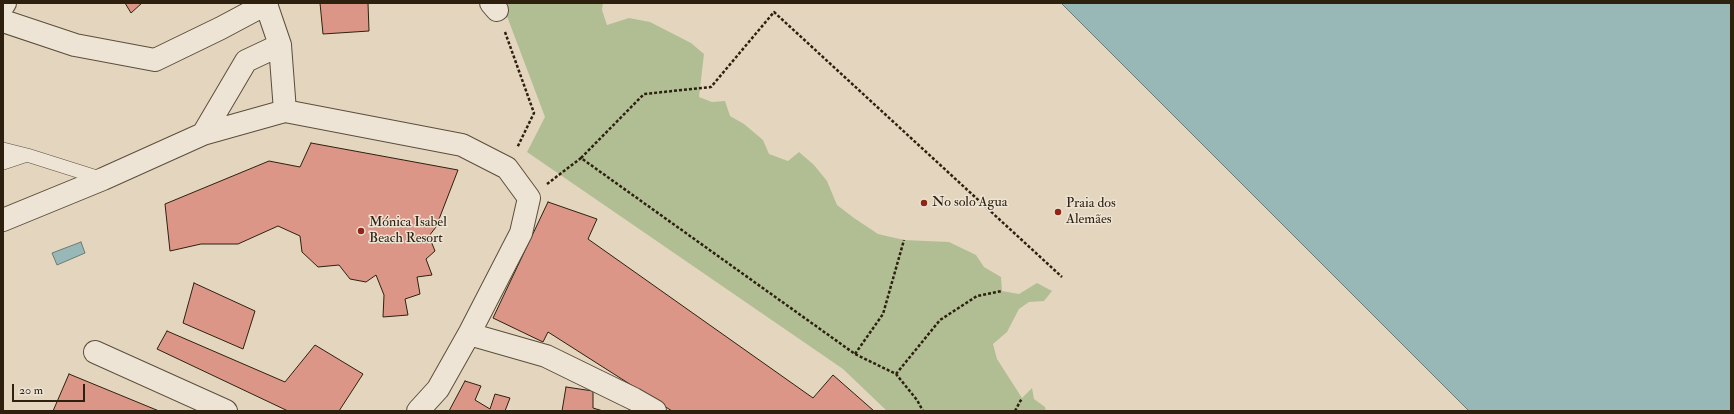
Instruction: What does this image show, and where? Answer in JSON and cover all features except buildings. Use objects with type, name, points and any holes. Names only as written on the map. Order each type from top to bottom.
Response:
[{"type":"street","points":[[3,21],[75,45],[155,60],[222,28],[267,3],[280,45],[286,111]]},
{"type":"street","points":[[202,134],[246,61],[280,45]]},
{"type":"street","points":[[3,220],[103,179],[202,134],[286,111],[462,145],[507,168],[529,198],[521,233],[469,334],[438,389],[418,411]]},
{"type":"street","points":[[469,334],[546,356],[632,405],[655,411]]},
{"type":"street","points":[[95,352],[226,411]]},
{"type":"lane","points":[[3,149],[103,179]]},
{"type":"lane","points":[[3,163],[26,155]]},
{"type":"path","points":[[494,7],[534,113],[507,168]]},
{"type":"path","points":[[529,198],[581,158],[644,94],[711,87],[774,12],[1062,277]]},
{"type":"path","points":[[581,158],[855,354],[896,374],[917,400],[923,411]]},
{"type":"path","points":[[855,354],[883,314],[904,240]]},
{"type":"path","points":[[896,374],[940,320],[977,296],[1002,291]]},
{"type":"path","points":[[1015,411],[1022,398]]},
{"type":"green space","points":[[502,3],[603,3],[602,10],[607,25],[629,18],[650,22],[691,43],[704,54],[699,97],[712,102],[725,101],[730,116],[744,124],[763,140],[769,154],[788,161],[799,152],[814,165],[827,181],[837,205],[854,218],[878,234],[904,240],[949,242],[976,255],[984,267],[1001,277],[1002,291],[1019,294],[1037,283],[1052,291],[1044,301],[1029,302],[1019,309],[1007,332],[993,344],[997,359],[1022,398],[1032,388],[1034,399],[1045,407],[1046,411],[887,411],[843,369],[527,152],[545,117]]},
{"type":"water","points":[[1061,3],[1731,3],[1731,411],[1469,411]]},
{"type":"water","points":[[81,242],[85,253],[57,265],[52,253]]},
{"type":"place","name":"No solo Agua","points":[[924,203]]},
{"type":"place","name":"Praia dos Alemães","points":[[1058,212]]},
{"type":"place","name":"Mónica Isabel Beach Resort","points":[[361,231]]}]
